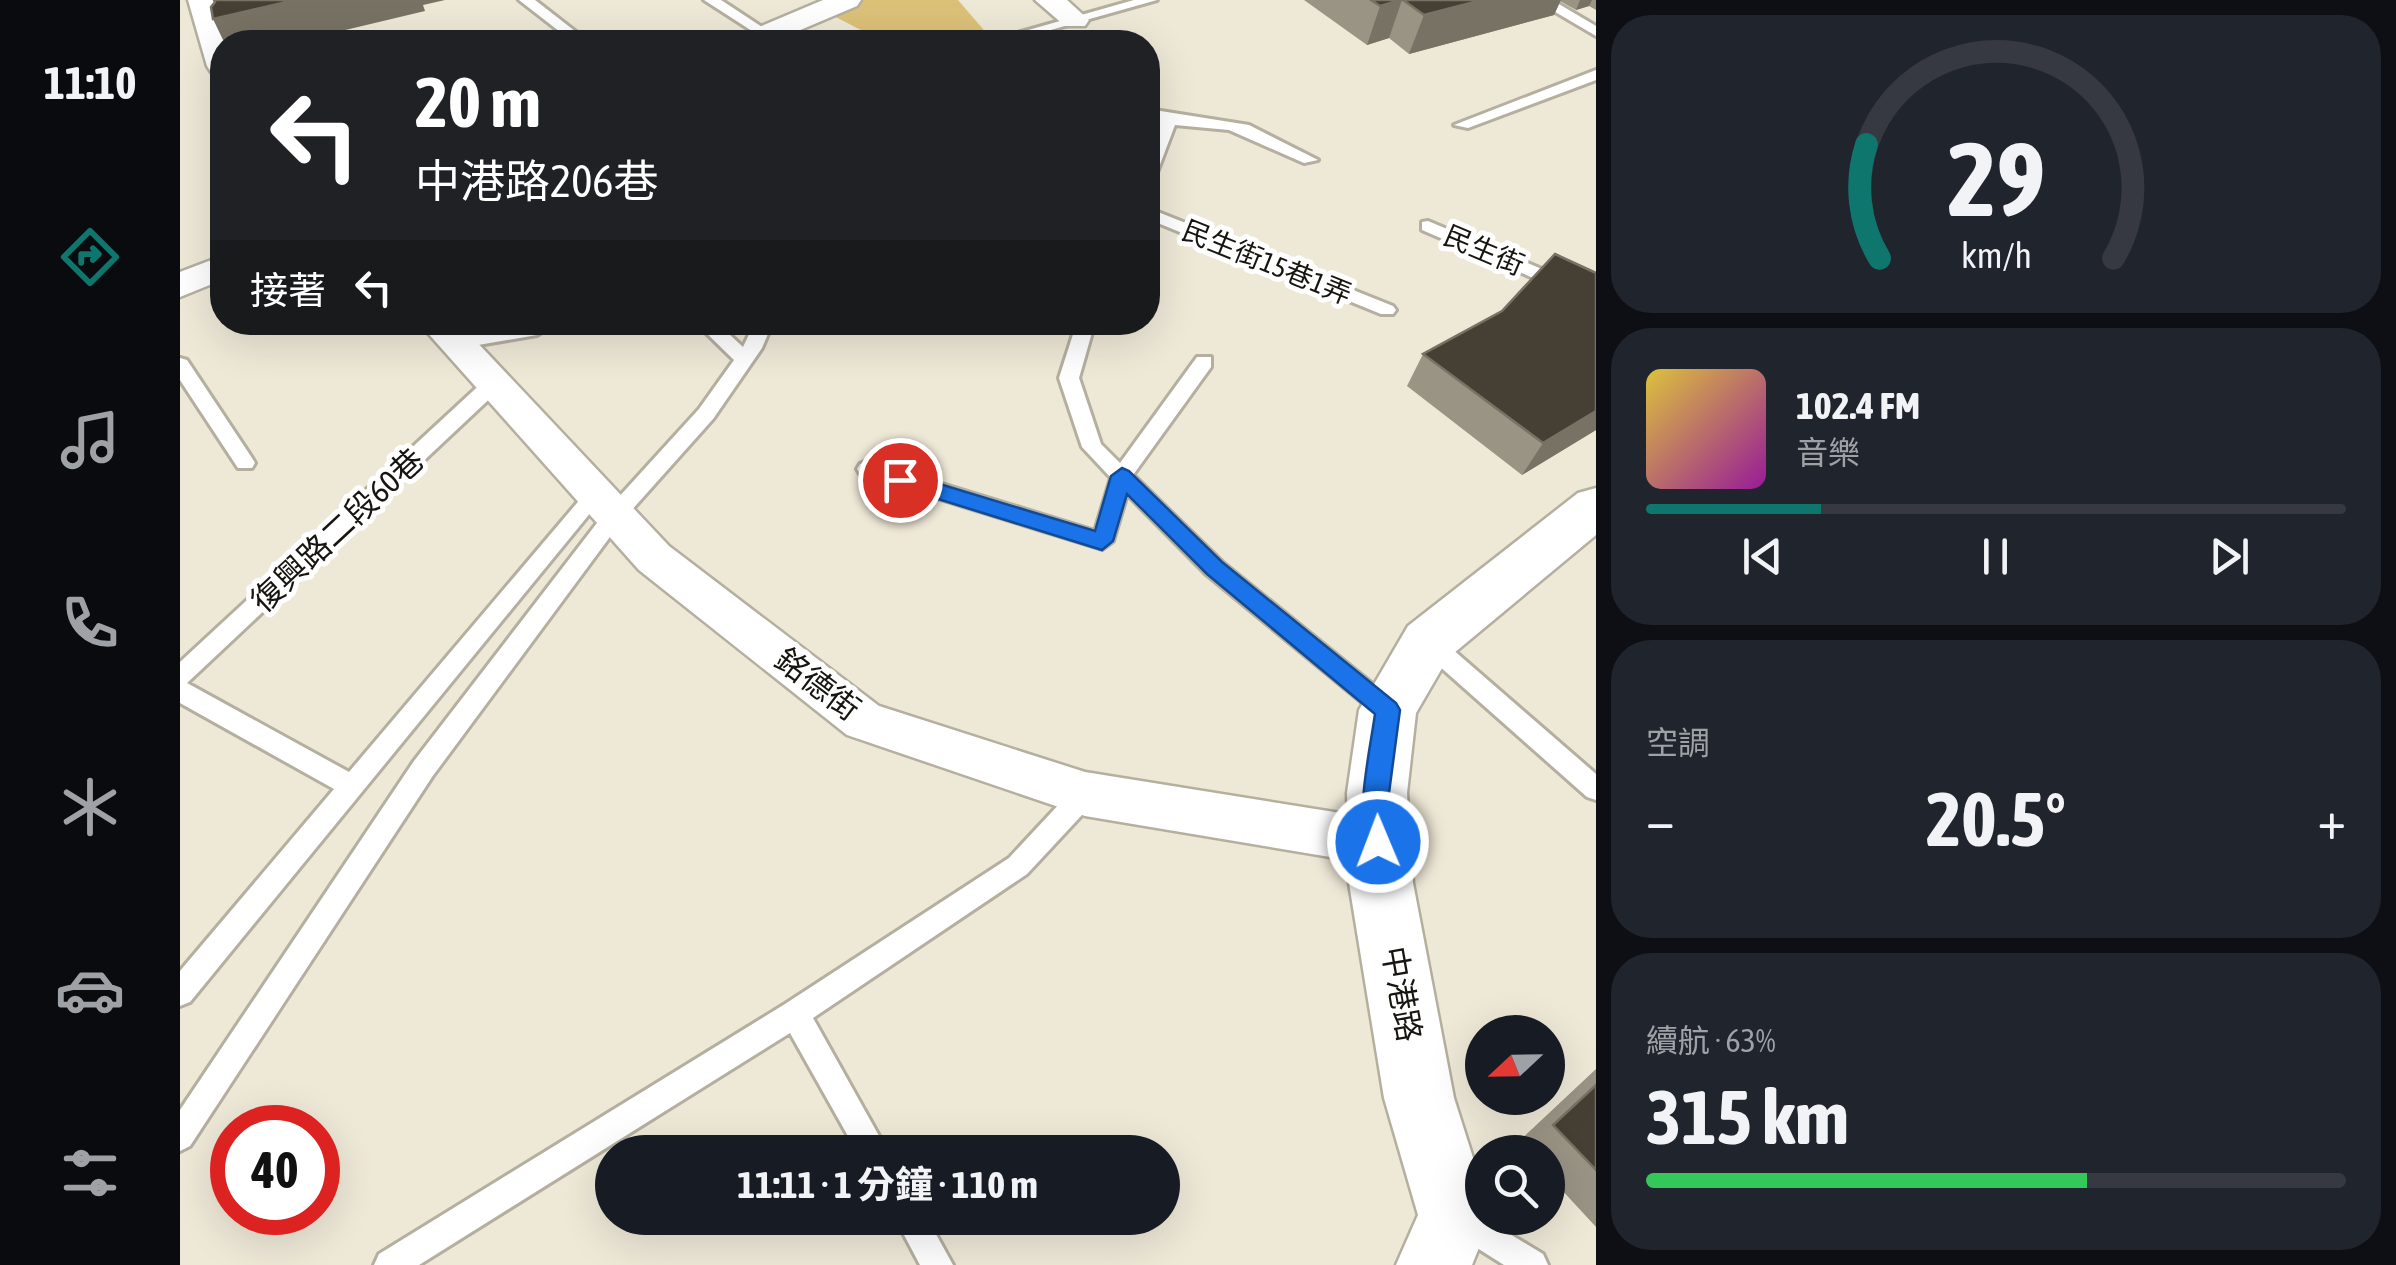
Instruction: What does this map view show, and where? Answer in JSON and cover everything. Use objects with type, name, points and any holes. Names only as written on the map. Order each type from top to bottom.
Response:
[{"type":"street","points":[[202,0],[211,30]]},
{"type":"street","points":[[785,30],[847,0]]},
{"type":"street","points":[[1048,0],[1076,20]]},
{"type":"street","points":[[180,286],[210,272]]},
{"type":"street","name":"銘德街","points":[[448,335],[654,558],[864,721],[1085,794],[1378,842]]},
{"type":"street","name":"中港路","points":[[1444,1241],[1381,883],[1377,793],[1388,710],[1428,642],[1596,508]]},
{"type":"lane","points":[[526,0],[566,30]]},
{"type":"lane","points":[[712,0],[751,30]]},
{"type":"lane","points":[[1038,30],[1150,0]]},
{"type":"lane","points":[[1542,0],[1596,32]]},
{"type":"lane","points":[[1462,124],[1594,78]]},
{"type":"lane","points":[[1160,119],[1219,123],[1251,131],[1310,160]]},
{"type":"lane","points":[[1160,143],[1168,122]]},
{"type":"lane","name":"民生街15巷1弄","points":[[1160,219],[1387,310]]},
{"type":"lane","name":"民生街","points":[[1428,226],[1596,299]]},
{"type":"lane","points":[[718,335],[745,359]]},
{"type":"lane","points":[[180,992],[352,786],[605,505],[706,414],[757,335]]},
{"type":"lane","points":[[1082,335],[1069,378],[1092,447],[1214,568],[1388,710]]},
{"type":"lane","points":[[867,469],[1102,541],[1122,476],[1204,362]]},
{"type":"lane","points":[[180,365],[245,463]]},
{"type":"lane","name":"復興路二段60巷","points":[[180,676],[493,384]]},
{"type":"lane","points":[[180,1136],[422,769],[605,505]]},
{"type":"lane","points":[[1428,642],[1596,788]]},
{"type":"lane","points":[[180,691],[352,786]]},
{"type":"lane","points":[[390,1265],[795,1014],[1018,866],[1085,794]]},
{"type":"lane","points":[[795,1014],[863,1135]]},
{"type":"lane","points":[[920,1235],[937,1265]]},
{"type":"lane","points":[[1444,1241],[1532,1265]]},
{"type":"shaded area","points":[[863,0],[958,0],[984,30],[861,30],[830,14]]},
{"type":"building","points":[[214,0],[295,0],[213,19]]},
{"type":"building","points":[[1371,0],[1401,0],[1380,6]]},
{"type":"building","points":[[1403,0],[1482,0],[1424,15]]},
{"type":"building","points":[[1555,254],[1596,273],[1596,411],[1543,443],[1423,354],[1502,311]]},
{"type":"building","points":[[1596,1085],[1596,1170],[1553,1125]]},
{"type":"route","points":[[900,480],[1102,541],[1122,476],[1214,568],[1388,710],[1377,793],[1378,842]]}]
